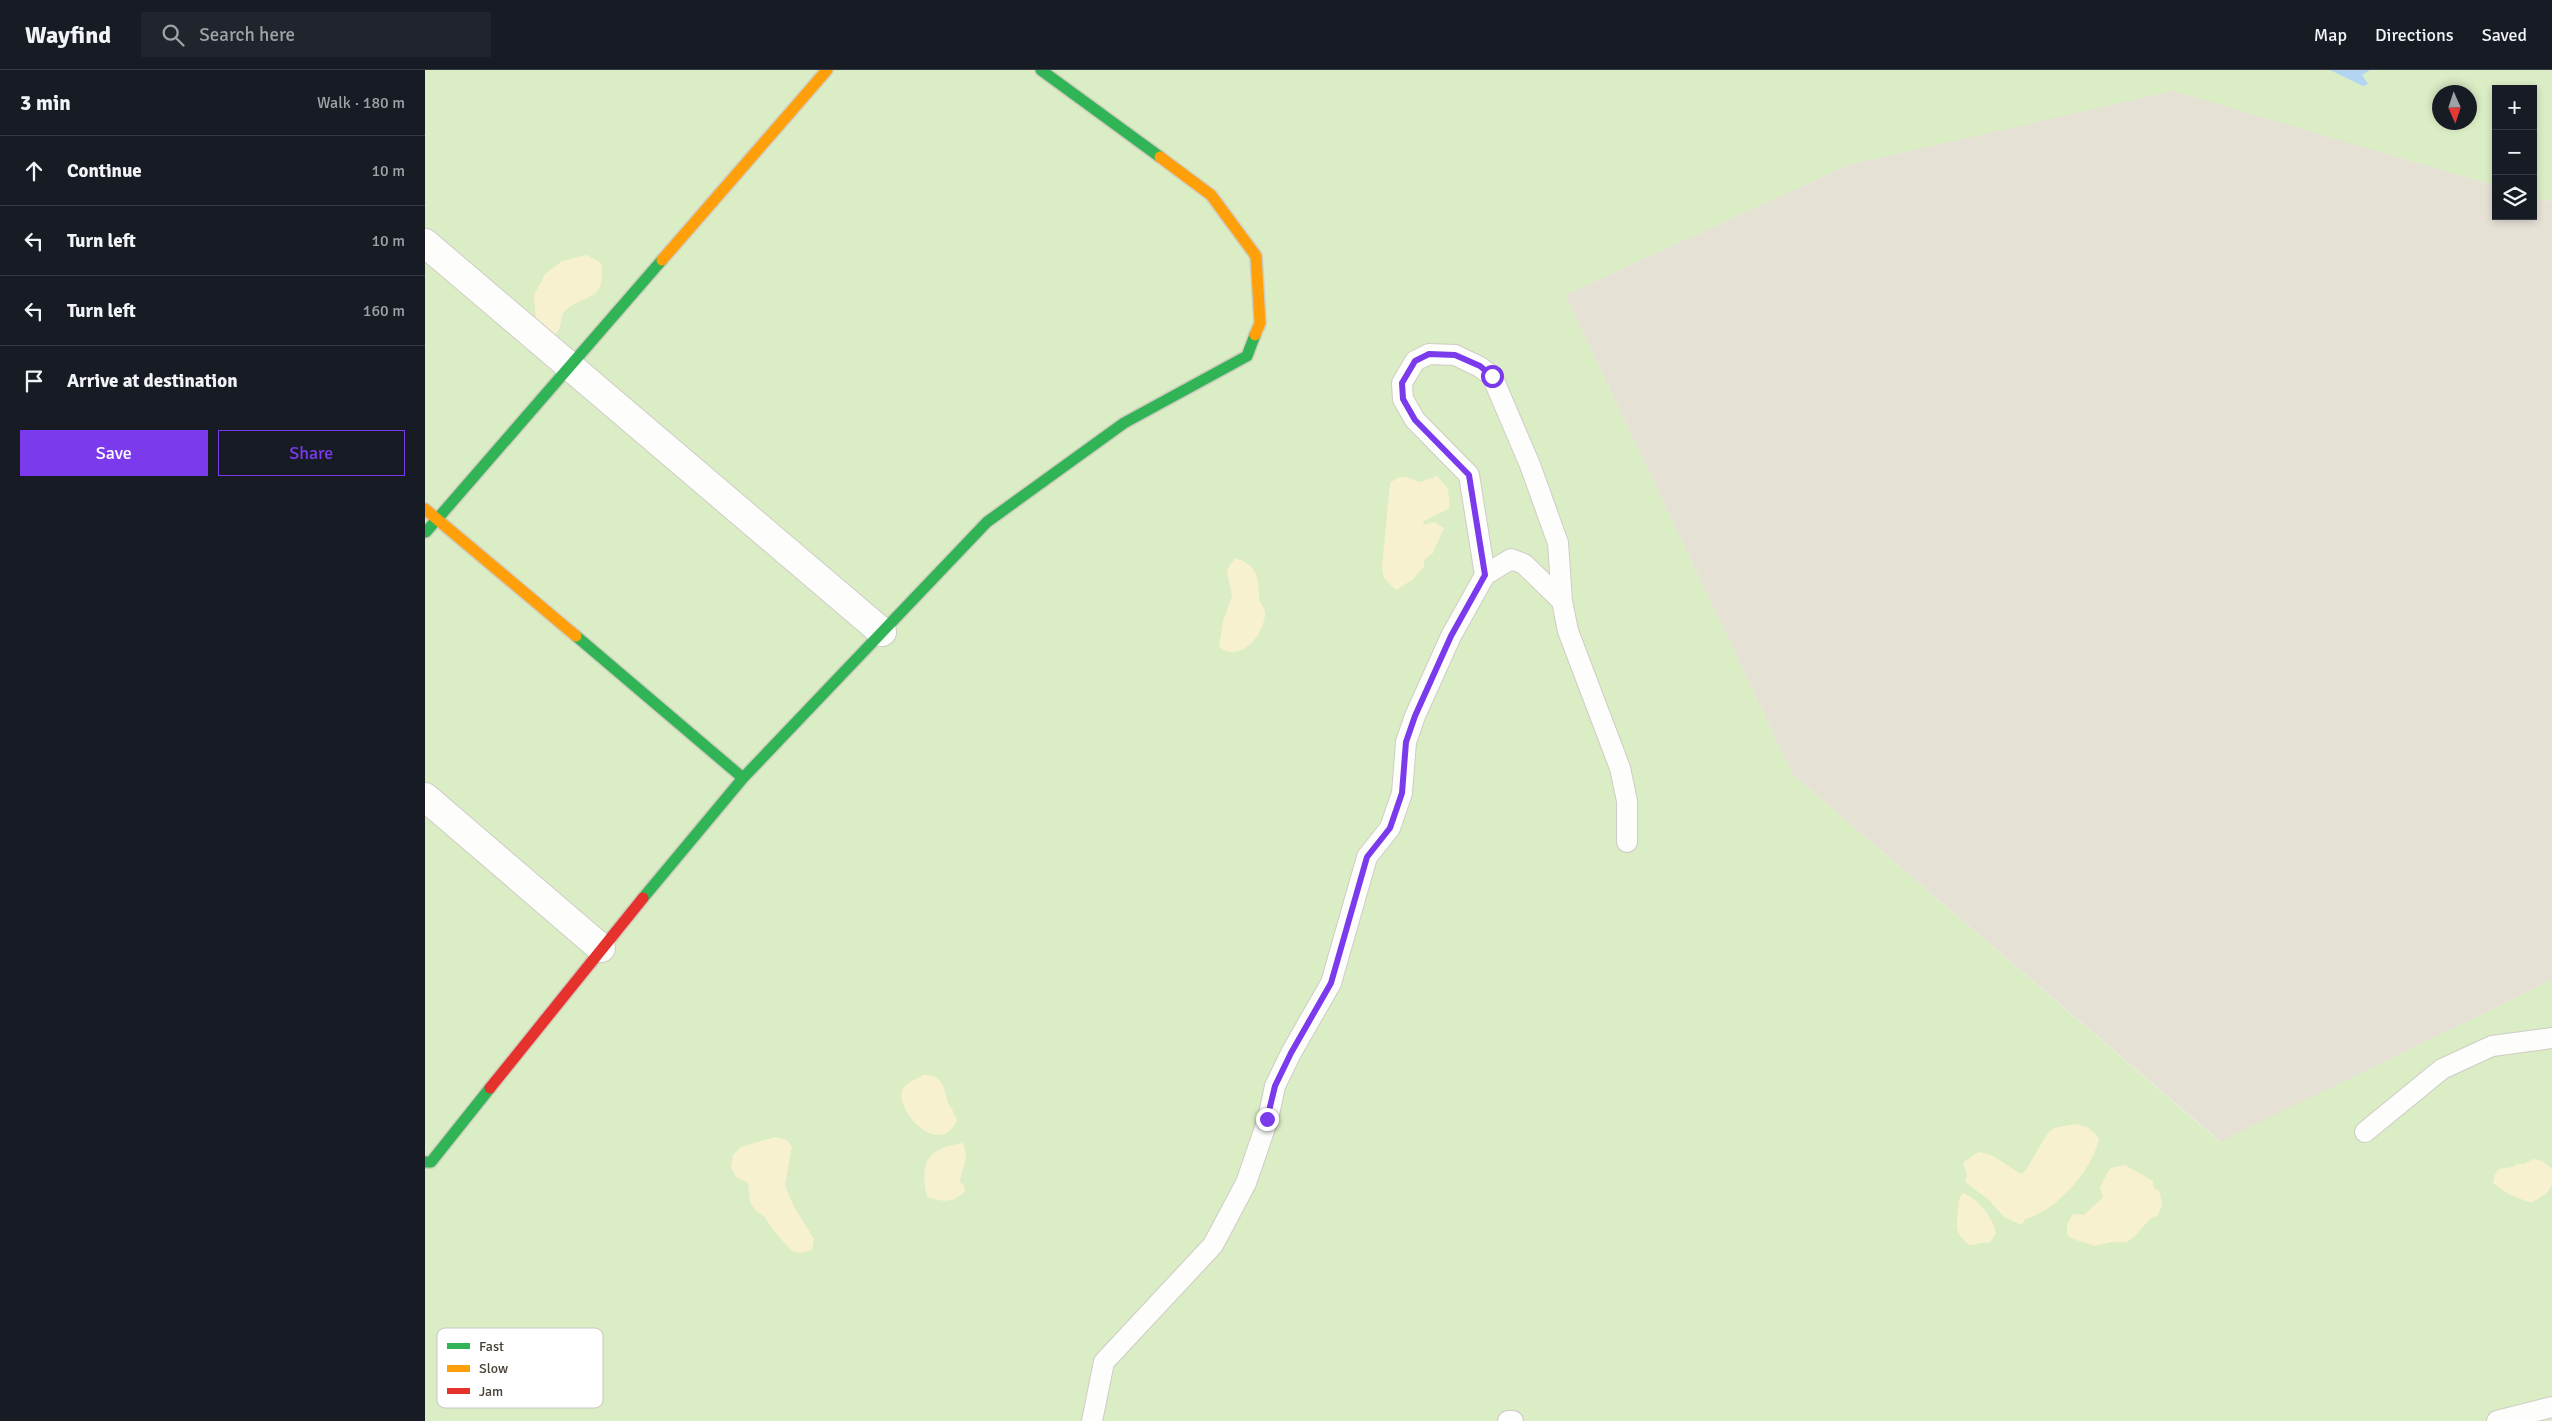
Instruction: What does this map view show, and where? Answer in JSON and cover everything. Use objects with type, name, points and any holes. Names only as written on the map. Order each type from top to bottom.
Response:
[{"type":"street","points":[[425,533],[827,70]]},
{"type":"street","points":[[425,1162],[431,1162],[601,948],[743,778],[987,522],[1124,423],[1247,356],[1260,323],[1256,256],[1211,195],[1041,70]]},
{"type":"street","points":[[425,243],[881,632]]},
{"type":"street","points":[[425,509],[743,778]]},
{"type":"street","points":[[425,797],[601,948]]},
{"type":"lane","points":[[1485,575],[1469,475],[1415,420],[1403,399],[1402,383],[1407,371],[1415,361],[1429,354],[1455,355],[1480,366],[1492,376],[1530,465],[1559,543],[1562,601],[1568,631],[1620,768],[1627,800],[1627,842]]},
{"type":"lane","points":[[1092,1421],[1104,1362],[1213,1245],[1247,1183],[1275,1086],[1291,1053],[1331,983],[1367,857],[1390,828],[1402,793],[1406,742],[1415,716],[1451,636],[1485,575],[1511,559],[1524,564],[1562,601]]},
{"type":"lane","points":[[2365,1132],[2442,1069],[2492,1046],[2552,1038]]},
{"type":"lane","points":[[2497,1421],[2552,1407]]},
{"type":"lane","points":[[1508,1421],[1513,1421]]},
{"type":"shaded area","points":[[2173,90],[2492,185],[2492,220],[2537,220],[2537,198],[2552,202],[2552,980],[2221,1142],[1793,775],[1565,295],[1848,165]]},
{"type":"green space","points":[[425,70],[2552,70],[2552,202],[2537,198],[2537,85],[2492,85],[2492,185],[2173,91],[1848,165],[1565,295],[1793,775],[2220,1142],[2552,980],[2552,1421],[425,1421]]},
{"type":"sand","points":[[587,255],[601,263],[602,276],[600,285],[592,296],[572,305],[565,311],[559,330],[552,337],[536,324],[534,295],[545,274],[562,261]]},
{"type":"sand","points":[[1437,476],[1448,489],[1450,508],[1424,521],[1423,525],[1434,522],[1444,528],[1433,553],[1424,560],[1424,567],[1412,580],[1396,590],[1384,578],[1382,567],[1390,483],[1402,477],[1421,482]]},
{"type":"sand","points":[[1235,558],[1248,564],[1255,572],[1259,599],[1265,612],[1264,622],[1256,638],[1243,650],[1235,652],[1219,647],[1223,621],[1232,596],[1227,570]]},
{"type":"sand","points":[[923,1075],[934,1076],[940,1081],[957,1120],[949,1131],[939,1135],[929,1133],[919,1127],[904,1107],[901,1097],[903,1089],[909,1082]]},
{"type":"sand","points":[[2075,1124],[2089,1128],[2099,1139],[2089,1163],[2081,1176],[2061,1198],[2037,1215],[2025,1219],[2022,1225],[2004,1217],[1989,1200],[1965,1182],[1967,1175],[1963,1163],[1978,1152],[1991,1155],[2021,1174],[2026,1170],[2047,1134],[2054,1128]]},
{"type":"sand","points":[[775,1137],[787,1140],[792,1147],[785,1185],[793,1205],[814,1239],[812,1250],[802,1253],[792,1251],[773,1230],[765,1217],[755,1210],[750,1202],[748,1183],[736,1177],[731,1167],[733,1155],[741,1147]]},
{"type":"sand","points":[[963,1143],[966,1159],[960,1182],[964,1185],[965,1191],[956,1198],[947,1201],[927,1197],[924,1174],[929,1159],[941,1149]]},
{"type":"sand","points":[[2533,1159],[2542,1161],[2552,1169],[2552,1185],[2547,1193],[2533,1202],[2528,1202],[2508,1194],[2493,1183],[2495,1174],[2499,1169],[2524,1164]]},
{"type":"sand","points":[[2125,1165],[2153,1181],[2154,1188],[2160,1192],[2162,1206],[2157,1216],[2150,1219],[2134,1237],[2126,1242],[2112,1242],[2094,1246],[2067,1235],[2067,1224],[2073,1214],[2084,1215],[2103,1197],[2100,1187],[2110,1168]]},
{"type":"sand","points":[[1963,1193],[1979,1204],[1988,1215],[1996,1233],[1990,1242],[1969,1245],[1960,1236],[1957,1220],[1959,1200]]},
{"type":"water","points":[[2330,70],[2370,70],[2362,75],[2368,84],[2363,86]]},
{"type":"traffic: fast","points":[[1041,70],[1160,157]]},
{"type":"traffic: fast","points":[[426,532],[662,260]]},
{"type":"traffic: fast","points":[[743,778],[987,522],[1124,423],[1247,356],[1255,335]]},
{"type":"traffic: fast","points":[[576,636],[743,778],[643,898]]},
{"type":"traffic: fast","points":[[425,1162],[431,1162],[490,1088]]},
{"type":"traffic: slow","points":[[662,260],[827,70]]},
{"type":"traffic: slow","points":[[1160,157],[1211,195],[1256,256],[1260,323],[1255,335]]},
{"type":"traffic: slow","points":[[425,509],[576,636]]},
{"type":"traffic: jam","points":[[490,1088],[643,898]]},
{"type":"route","points":[[1267,1119],[1275,1086],[1291,1053],[1331,983],[1367,857],[1390,828],[1402,793],[1406,742],[1415,716],[1451,636],[1485,575],[1469,475],[1415,420],[1403,399],[1402,383],[1407,371],[1415,361],[1429,354],[1455,355],[1480,366],[1492,376]]}]
